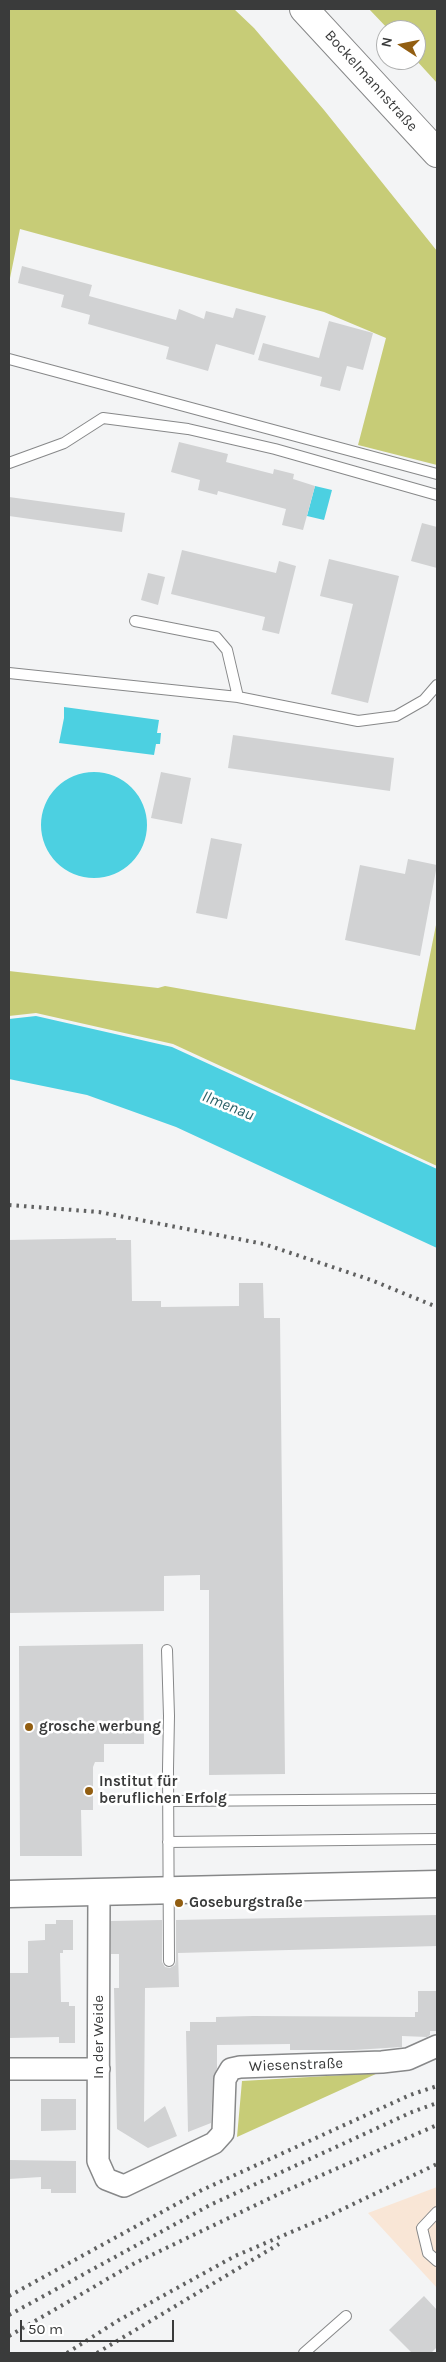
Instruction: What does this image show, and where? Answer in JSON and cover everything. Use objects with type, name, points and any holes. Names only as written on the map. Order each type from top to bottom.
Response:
[{"type":"main road","name":"Bockelmannstraße","points":[[304,9],[437,153]]},
{"type":"street","points":[[9,1894],[437,1884]]},
{"type":"street","name":"In der Weide","points":[[99,1892],[98,2161],[106,2180]]},
{"type":"street","name":"Wiesenstraße","points":[[106,2180],[124,2186],[214,2143],[223,2133],[225,2079],[230,2069],[240,2067],[382,2062],[408,2059],[437,2046]]},
{"type":"street","points":[[9,2070],[99,2069]]},
{"type":"lane","points":[[9,359],[437,474]]},
{"type":"lane","points":[[9,463],[64,443],[102,418],[188,429],[275,449],[437,495]]},
{"type":"lane","points":[[135,621],[216,637],[227,650],[238,697]]},
{"type":"lane","points":[[9,673],[238,697],[358,720],[396,716],[424,700],[437,685]]},
{"type":"lane","points":[[167,1650],[169,1961]]},
{"type":"lane","points":[[169,1802],[437,1799]]},
{"type":"lane","points":[[168,1842],[437,1839]]},
{"type":"lane","points":[[437,2212],[422,2228],[428,2253],[437,2262]]},
{"type":"lane","points":[[304,2353],[346,2316]]},
{"type":"shaded area","points":[[437,2187],[437,2288],[368,2213]]},
{"type":"green space","points":[[9,9],[234,9],[254,28],[324,110],[437,251],[437,465],[358,445],[386,338],[324,312],[20,229],[9,283]]},
{"type":"green space","points":[[369,9],[437,9],[437,83],[425,70],[426,20],[379,20]]},
{"type":"green space","points":[[437,920],[437,1166],[173,1044],[36,1013],[9,1016],[9,971],[158,988],[165,986],[415,1030]]},
{"type":"green space","points":[[378,2073],[237,2137],[242,2081]]},
{"type":"water","points":[[315,486],[332,490],[324,520],[307,516]]},
{"type":"water","points":[[64,707],[159,720],[157,733],[161,733],[160,744],[156,744],[154,755],[59,743],[64,718]]},
{"type":"water","points":[[94,772],[114,776],[131,788],[143,805],[147,825],[143,845],[131,862],[114,874],[94,878],[74,874],[57,862],[45,845],[41,825],[45,805],[57,788],[74,776]]},
{"type":"water","name":"Ilmenau","points":[[36,1016],[172,1047],[437,1169],[437,1248],[176,1127],[87,1095],[9,1079],[9,1019]]},
{"type":"building","points":[[22,266],[92,285],[89,296],[176,320],[179,309],[204,319],[206,311],[233,318],[236,308],[266,316],[254,355],[216,344],[208,371],[166,359],[169,347],[88,324],[90,315],[61,307],[64,295],[18,283]]},
{"type":"building","points":[[329,321],[373,333],[363,370],[347,366],[340,391],[320,386],[322,377],[258,360],[263,343],[319,358]]},
{"type":"building","points":[[179,442],[228,454],[226,462],[273,474],[274,469],[294,474],[293,479],[315,486],[303,530],[282,525],[286,509],[218,491],[217,495],[198,490],[200,480],[171,472]]},
{"type":"building","points":[[9,497],[125,513],[122,532],[9,516]]},
{"type":"building","points":[[422,523],[437,527],[437,568],[411,561]]},
{"type":"building","points":[[182,550],[276,573],[279,561],[296,566],[279,634],[262,630],[265,617],[171,594]]},
{"type":"building","points":[[329,559],[399,576],[368,703],[331,694],[353,604],[320,596]]},
{"type":"building","points":[[148,573],[165,577],[158,605],[141,600]]},
{"type":"building","points":[[233,735],[394,758],[390,791],[228,768]]},
{"type":"building","points":[[161,772],[191,778],[182,824],[151,818]]},
{"type":"building","points":[[211,838],[242,844],[227,919],[196,913]]},
{"type":"building","points":[[408,859],[437,865],[420,956],[345,940],[360,865],[405,874]]},
{"type":"building","points":[[116,1238],[116,1240],[131,1240],[132,1301],[161,1301],[161,1307],[239,1306],[239,1283],[263,1283],[264,1318],[280,1318],[285,1774],[209,1775],[209,1590],[200,1590],[200,1575],[164,1576],[164,1611],[9,1613],[9,1240]]},
{"type":"building","points":[[143,1644],[144,1744],[104,1744],[104,1762],[95,1762],[93,1767],[93,1810],[81,1810],[82,1856],[20,1856],[19,1646]]},
{"type":"building","points":[[437,1915],[437,1946],[178,1953],[179,1987],[145,1988],[144,2122],[165,2106],[177,2136],[148,2148],[117,2129],[114,1988],[119,1988],[119,1954],[111,1954],[111,1921],[162,1920],[162,1962],[165,1967],[170,1968],[175,1965],[176,1961],[176,1920]]},
{"type":"building","points":[[56,1920],[73,1920],[73,1950],[63,1950],[63,1953],[60,1953],[61,2002],[69,2002],[69,2006],[75,2006],[75,2043],[59,2043],[59,2037],[9,2038],[9,1973],[28,1973],[28,1941],[45,1940],[45,1924],[56,1924]]},
{"type":"building","points":[[418,1991],[437,1991],[437,2031],[430,2031],[430,2035],[427,2037],[402,2036],[402,2047],[354,2050],[290,2050],[290,2044],[217,2045],[217,2068],[213,2079],[211,2123],[188,2132],[186,2031],[190,2031],[190,2022],[216,2022],[216,2017],[253,2016],[415,2017],[415,2012],[418,2012]]},
{"type":"building","points":[[41,2099],[76,2099],[76,2130],[41,2131]]},
{"type":"building","points":[[9,2160],[76,2161],[76,2193],[51,2193],[51,2189],[41,2189],[41,2177],[9,2179]]},
{"type":"building","points":[[424,2296],[437,2310],[437,2347],[431,2353],[412,2353],[389,2330]]},
{"type":"railway","points":[[9,1205],[99,1212],[264,1244],[371,1280],[437,1307]]},
{"type":"railway","points":[[9,2296],[202,2190],[410,2095],[437,2086]]},
{"type":"railway","points":[[9,2315],[210,2205],[412,2112],[437,2103]]},
{"type":"railway","points":[[9,2336],[135,2263],[285,2191],[437,2125]]},
{"type":"railway","points":[[67,2353],[119,2320],[235,2256],[322,2219],[437,2164]]},
{"type":"railway","points":[[97,2353],[279,2244]]},
{"type":"place","name":"grosche werbung","points":[[29,1727]]},
{"type":"place","name":"Institut für beruflichen Erfolg","points":[[89,1791]]},
{"type":"place","name":"Goseburgstraße","points":[[179,1903]]}]
